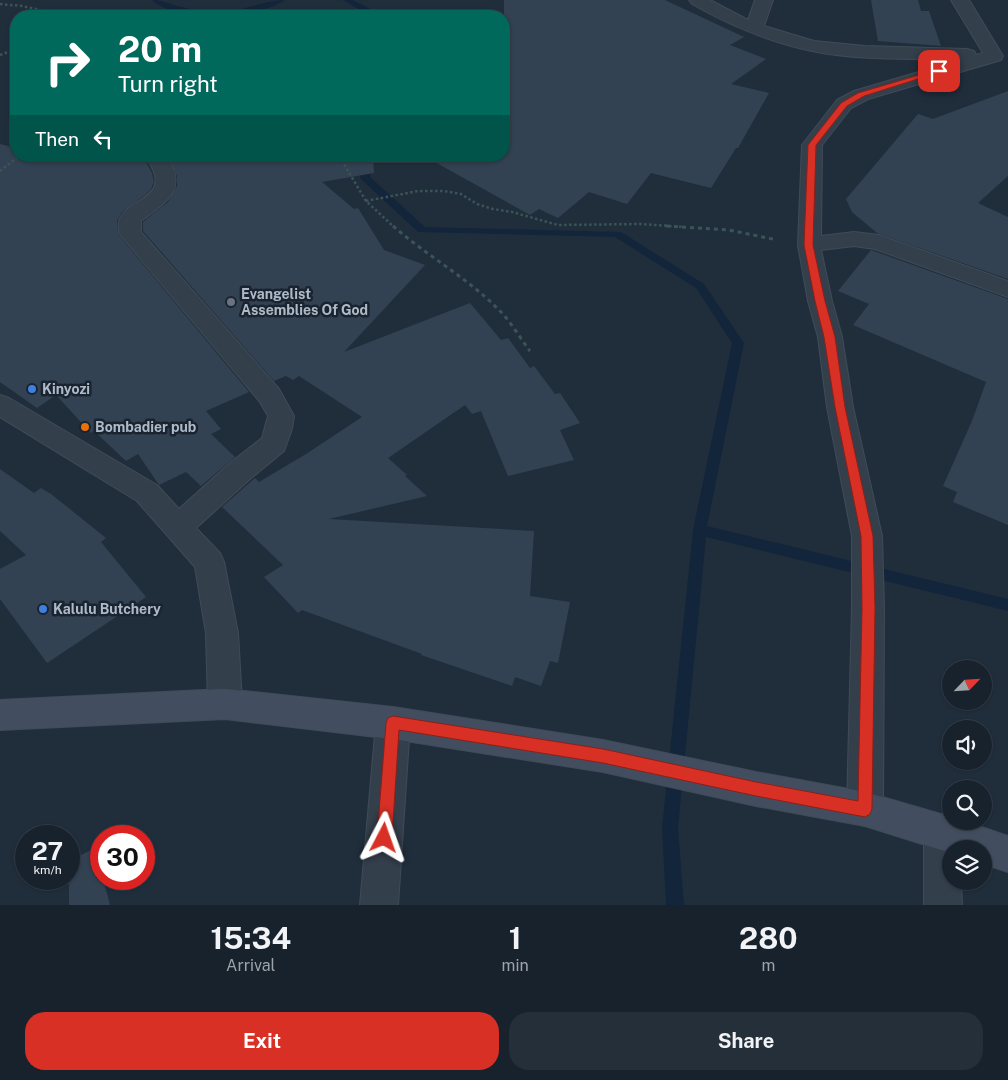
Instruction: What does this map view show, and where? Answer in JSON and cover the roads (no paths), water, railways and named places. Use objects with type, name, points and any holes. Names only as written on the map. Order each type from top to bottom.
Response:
[{"type":"main road","points":[[0,715],[226,704],[393,723],[603,756],[756,789],[865,809],[1008,854]]},
{"type":"street","points":[[698,0],[754,29],[812,46],[865,51],[1001,57]]},
{"type":"street","points":[[754,29],[764,0]]},
{"type":"street","points":[[960,0],[1001,57]]},
{"type":"street","points":[[865,809],[868,608],[867,536],[840,407],[830,337],[820,301],[809,245],[812,145],[844,104],[861,95],[1001,57]]},
{"type":"street","points":[[159,162],[168,176],[166,185],[144,209],[132,217],[129,223],[130,232],[270,396],[281,416],[280,430],[274,444],[240,471],[178,526]]},
{"type":"street","points":[[809,245],[854,238],[879,242],[1008,289]]},
{"type":"street","points":[[0,405],[147,493],[209,562],[222,633],[226,704]]},
{"type":"street","points":[[379,905],[393,723]]},
{"type":"street","points":[[942,832],[943,905]]},
{"type":"waterway","points":[[156,0],[170,7],[185,10]]},
{"type":"waterway","points":[[248,10],[281,0]]},
{"type":"waterway","points":[[347,0],[365,10]]},
{"type":"waterway","points":[[368,162],[365,178],[422,230],[617,234],[700,286],[738,343],[700,530]]},
{"type":"waterway","points":[[675,905],[670,828],[700,530]]},
{"type":"waterway","points":[[700,530],[1008,605]]},
{"type":"place","name":"Evangelist Assemblies Of God","points":[[231,302]]},
{"type":"place","name":"Kinyozi","points":[[32,389]]},
{"type":"place","name":"Bombadier pub","points":[[85,427]]},
{"type":"place","name":"Kalulu Butchery","points":[[43,609]]}]
